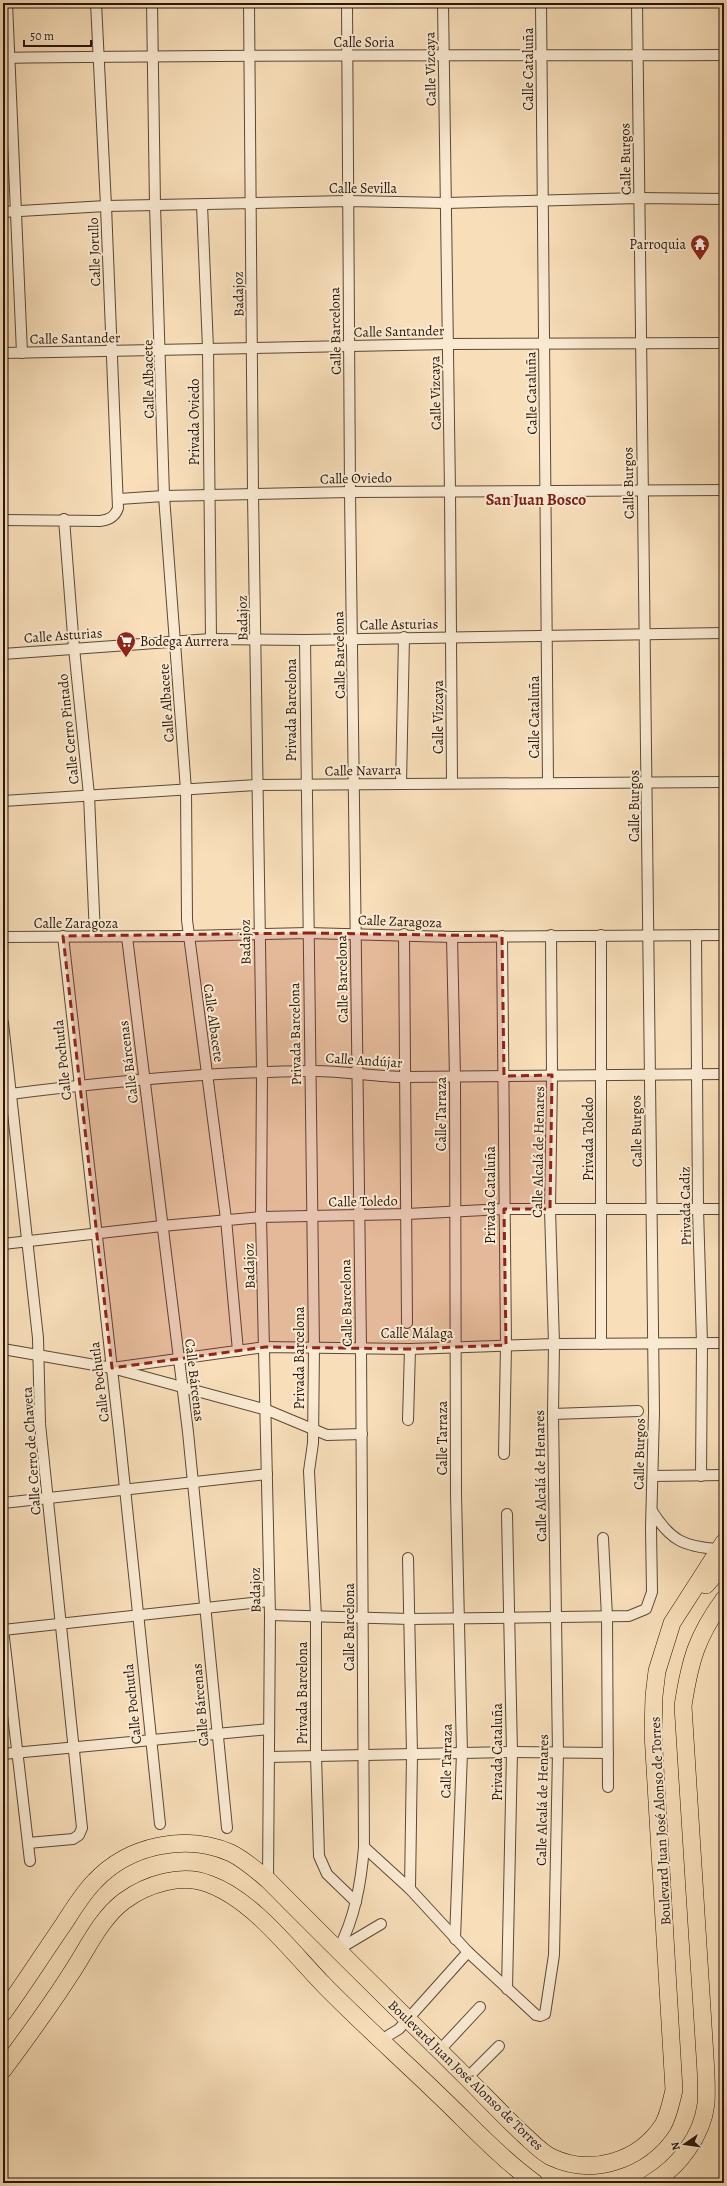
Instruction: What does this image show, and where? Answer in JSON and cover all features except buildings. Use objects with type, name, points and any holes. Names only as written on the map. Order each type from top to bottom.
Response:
[{"type":"main road","name":"Boulevard Juan José Alonso de Torres","points":[[3,2013],[95,1881],[122,1859],[150,1848],[170,1844],[194,1844],[231,1854],[253,1867],[268,1880],[408,2018],[491,2104],[549,2156],[569,2163],[598,2165],[627,2158],[651,2139],[666,2120],[674,2090],[654,1733],[654,1696],[657,1671],[663,1646],[672,1623],[686,1601],[722,1552]]},
{"type":"main road","points":[[651,2183],[674,2165],[690,2147],[700,2126],[706,2104],[705,2057],[683,1706],[688,1673],[696,1644],[724,1599]]},
{"type":"main road","points":[[3,2070],[54,1999],[111,1912],[143,1889],[176,1880],[208,1883],[240,1901],[381,2040],[520,2172],[535,2183]]},
{"type":"street","points":[[7,3],[6,58],[16,212],[22,353]]},
{"type":"street","name":"Calle Jorullo","points":[[96,3],[119,499]]},
{"type":"street","name":"Calle Albacete","points":[[152,3],[164,496],[176,640],[186,790],[188,936],[226,1219],[238,1351]]},
{"type":"street","name":"Badajoz","points":[[249,3],[250,203],[253,347],[252,494],[256,640],[262,1072],[261,1217],[267,1410],[270,1615],[268,1880]]},
{"type":"street","name":"Calle Barcelona","points":[[338,1950],[349,1929],[356,1902],[364,1847],[362,1434],[350,492],[350,347],[346,55],[347,3]]},
{"type":"street","name":"Calle Vizcaya","points":[[443,3],[447,203],[452,637],[452,783]]},
{"type":"street","name":"Calle Cataluña","points":[[542,3],[548,783]]},
{"type":"street","name":"Calle Burgos","points":[[607,1617],[630,1616],[646,1609],[652,1592],[651,1510],[653,1476],[653,1343],[649,1074],[648,784],[642,490],[642,344],[637,56],[638,3]]},
{"type":"street","name":"Calle Soria","points":[[6,58],[153,58],[346,55],[443,57],[542,54],[637,56],[724,55]]},
{"type":"street","name":"Calle Sevilla","points":[[3,212],[106,206],[348,201],[447,203],[639,198],[724,199]]},
{"type":"street","name":"Privada Oviedo","points":[[202,205],[208,348],[211,639]]},
{"type":"street","name":"Calle Santander","points":[[3,353],[448,344],[724,343]]},
{"type":"street","name":"Calle Oviedo","points":[[119,499],[209,494],[546,490],[724,490]]},
{"type":"street","points":[[3,520],[64,519],[100,521],[116,515],[119,499]]},
{"type":"street","name":"Calle Cerro Pintado","points":[[64,519],[74,648],[88,795],[95,936]]},
{"type":"street","name":"Calle Asturias","points":[[3,654],[176,640],[305,640],[404,637],[724,633]]},
{"type":"street","points":[[401,784],[404,637]]},
{"type":"street","name":"Privada Barcelona","points":[[305,640],[311,1216],[314,1347],[312,1456],[309,1471],[316,1617],[316,1756],[321,1863],[327,1874],[356,1902]]},
{"type":"street","name":"Calle Navarra","points":[[3,801],[257,785],[452,783],[648,784],[724,782]]},
{"type":"street","name":"Calle Zaragoza","points":[[3,937],[127,937],[308,933],[452,936],[649,934],[724,935]]},
{"type":"street","points":[[404,934],[407,1323]]},
{"type":"street","name":"Calle Alcalá de Henares","points":[[507,1989],[536,2015],[543,2015],[546,2010],[554,1955],[558,1752],[553,1414],[554,1344],[550,1209],[552,1075],[551,935]]},
{"type":"street","name":"Privada Toledo","points":[[601,935],[601,1344]]},
{"type":"street","name":"Privada Cadiz","points":[[696,935],[698,1209],[702,1343],[701,1476]]},
{"type":"street","name":"Calle Pochutla","points":[[63,936],[95,1233],[112,1368],[160,1824]]},
{"type":"street","name":"Calle Tarraza","points":[[452,936],[455,1077],[457,1347],[456,1494],[462,1753],[456,1939]]},
{"type":"street","name":"Privada Cataluña","points":[[502,936],[506,1345],[504,1454]]},
{"type":"street","name":"Calle Bárcenas","points":[[127,937],[182,1387],[227,1828]]},
{"type":"street","name":"Calle Cerro de Chaveta","points":[[3,1023],[7,1095],[27,1242],[39,1354],[40,1424],[82,1828],[79,1836],[73,1839],[28,1843]]},
{"type":"street","name":"Calle Andújar","points":[[7,1095],[207,1074],[310,1070],[375,1077],[406,1078],[724,1074]]},
{"type":"street","name":"Calle Toledo","points":[[3,1244],[226,1219],[261,1217],[359,1216],[504,1209],[724,1209]]},
{"type":"street","name":"Calle Málaga","points":[[112,1368],[178,1358],[265,1348],[361,1347],[410,1349],[554,1344],[724,1343]]},
{"type":"street","points":[[3,1349],[39,1354],[112,1368],[267,1410],[327,1435],[362,1434]]},
{"type":"street","points":[[408,1420],[410,1349]]},
{"type":"street","points":[[553,1414],[638,1411]]},
{"type":"street","points":[[3,1503],[267,1474]]},
{"type":"street","points":[[653,1476],[724,1475]]},
{"type":"street","points":[[651,1510],[669,1535],[686,1545],[722,1552]]},
{"type":"street","name":"Privada Cataluña","points":[[507,1514],[508,1619],[512,1752],[507,1989]]},
{"type":"street","points":[[651,1544],[659,1538],[669,1535]]},
{"type":"street","points":[[603,1538],[607,1617],[608,1787]]},
{"type":"street","points":[[408,1558],[412,1754],[410,1889]]},
{"type":"street","points":[[30,1861],[16,1752],[3,1630],[269,1601]]},
{"type":"street","points":[[270,1615],[363,1619],[607,1617]]},
{"type":"street","points":[[3,1754],[216,1732],[268,1729]]},
{"type":"street","points":[[269,1757],[512,1752],[608,1753]]},
{"type":"street","points":[[364,1847],[410,1889],[468,1952],[507,1989]]},
{"type":"street","points":[[338,1950],[381,1924]]},
{"type":"street","points":[[381,2040],[398,2029],[468,1952]]},
{"type":"street","points":[[439,2051],[480,2006]]},
{"type":"street","points":[[467,2078],[499,2046]]},
{"type":"highlighted area","points":[[308,933],[502,936],[504,1076],[552,1075],[550,1209],[504,1209],[506,1345],[410,1349],[265,1347],[112,1368],[63,936]]},
{"type":"place","name":"Parroquia","points":[[700,261]]},
{"type":"place","name":"Bodega Aurrera","points":[[126,658]]},
{"type":"district","name":"San Juan Bosco","points":[[536,499]]}]
